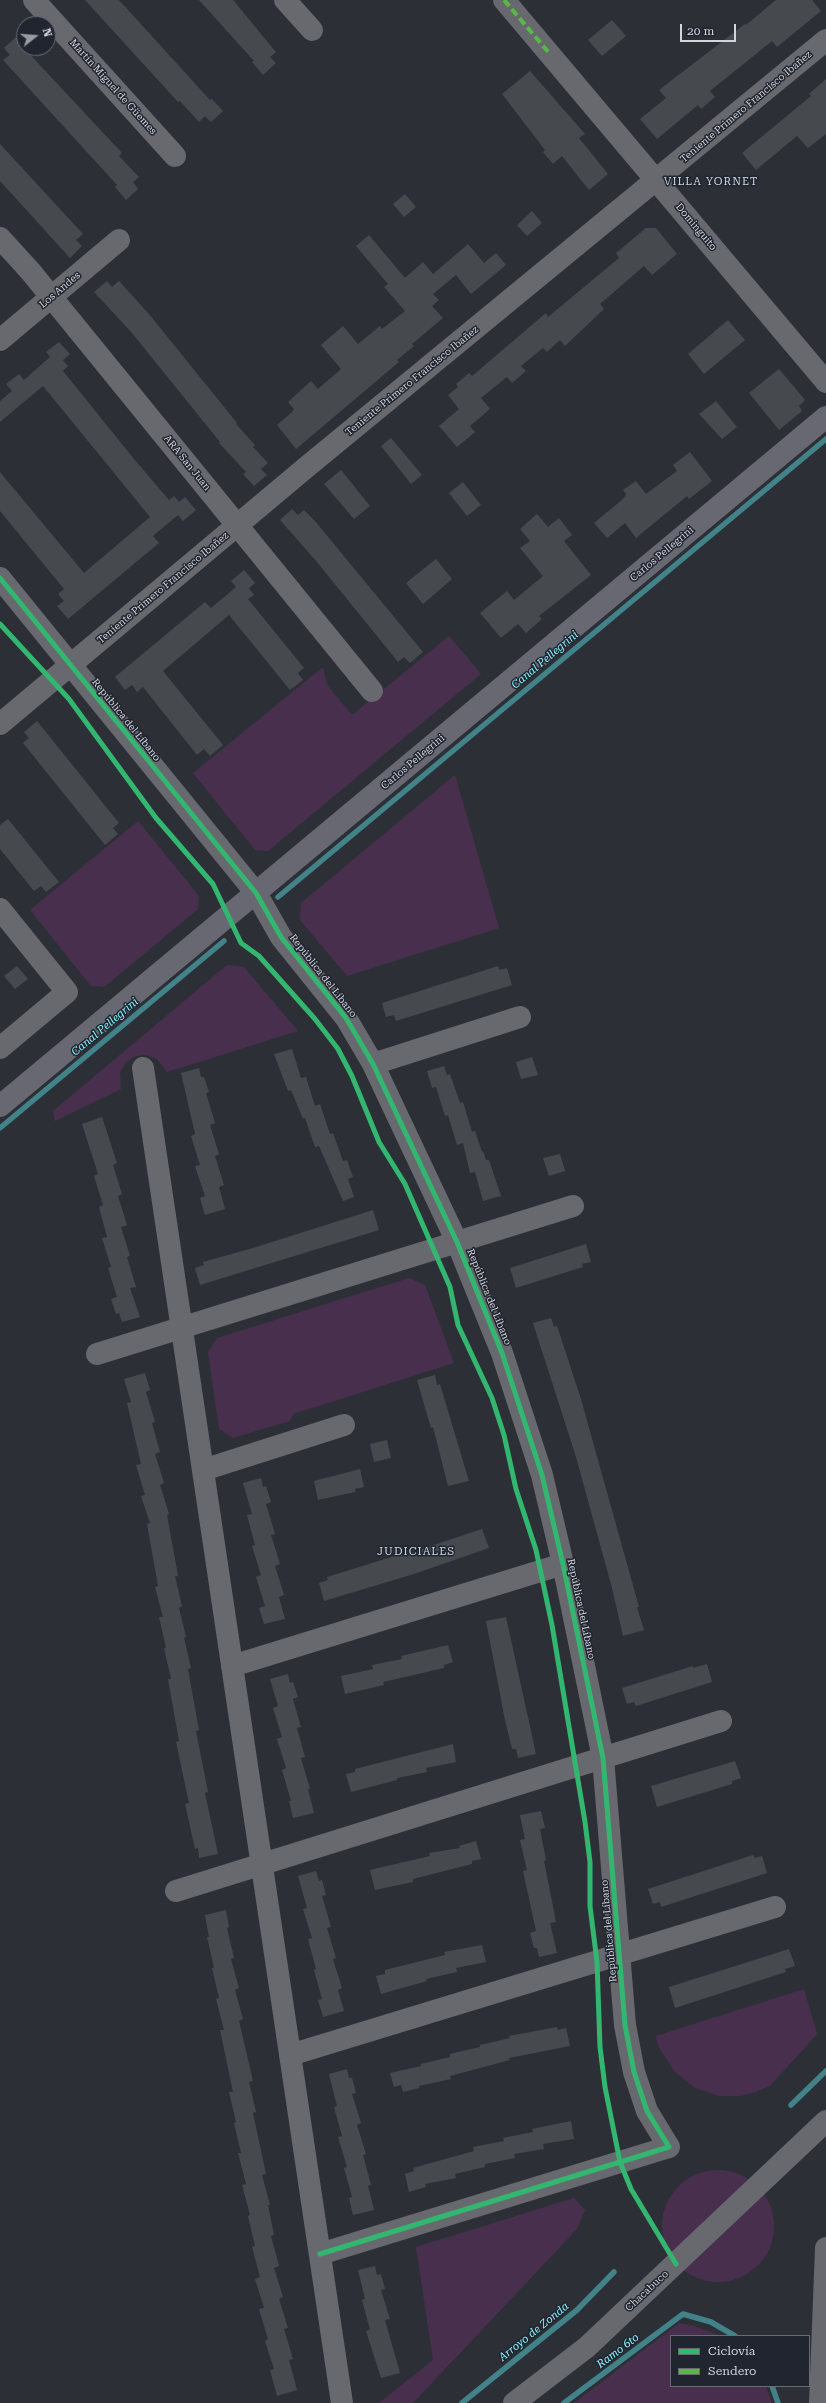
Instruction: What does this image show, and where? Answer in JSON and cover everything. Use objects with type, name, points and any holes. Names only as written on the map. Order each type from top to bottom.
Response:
[{"type":"main road","name":"Carlos Pellegrini","points":[[0,1106],[826,417]]},
{"type":"street","name":"Martín Miguel de Güemes","points":[[34,0],[175,156]]},
{"type":"street","points":[[285,0],[312,30]]},
{"type":"street","name":"Dominguito","points":[[504,0],[826,382]]},
{"type":"street","name":"Teniente Primero Francisco Ibañez","points":[[0,724],[237,525],[826,40]]},
{"type":"street","name":"ARA San Juan","points":[[0,238],[52,297],[372,691]]},
{"type":"street","name":"Los Andes","points":[[0,340],[119,240]]},
{"type":"street","name":"República del Líbano","points":[[0,578],[256,893],[281,937],[346,1018],[373,1064],[457,1242],[502,1353],[542,1475],[563,1564],[603,1758],[626,2025],[634,2072],[647,2111],[669,2147],[320,2254]]},
{"type":"street","points":[[0,909],[67,992],[0,1048]]},
{"type":"street","points":[[373,1064],[520,1017]]},
{"type":"street","points":[[143,1068],[263,1864],[342,2403]]},
{"type":"street","points":[[97,1354],[573,1206]]},
{"type":"street","points":[[203,1470],[344,1426]]},
{"type":"street","points":[[232,1666],[563,1564]]},
{"type":"street","points":[[176,1890],[721,1721]]},
{"type":"street","points":[[290,2055],[775,1908]]},
{"type":"street","name":"Chacabuco","points":[[514,2403],[587,2347],[825,2130]]},
{"type":"street","points":[[820,2403],[826,2248]]},
{"type":"shaded area","points":[[449,636],[481,674],[268,851],[255,850],[193,773],[323,667],[327,685],[352,715]]},
{"type":"shaded area","points":[[455,775],[499,928],[347,976],[300,920],[301,903]]},
{"type":"shaded area","points":[[138,821],[199,896],[198,909],[104,987],[91,986],[30,910]]},
{"type":"shaded area","points":[[227,965],[244,967],[298,1031],[167,1072],[157,1059],[146,1055],[136,1056],[126,1062],[120,1072],[121,1089],[55,1121],[53,1111]]},
{"type":"shaded area","points":[[409,1278],[425,1285],[454,1363],[293,1414],[290,1421],[233,1438],[219,1429],[208,1352],[217,1338]]},
{"type":"shaded area","points":[[804,1989],[817,2034],[770,2086],[756,2092],[741,2096],[720,2096],[695,2088],[675,2072],[658,2046],[656,2036]]},
{"type":"shaded area","points":[[718,2170],[740,2174],[758,2186],[770,2204],[774,2226],[770,2248],[758,2266],[740,2278],[718,2282],[696,2278],[678,2266],[666,2248],[662,2226],[666,2204],[678,2186],[696,2174]]},
{"type":"shaded area","points":[[574,2198],[585,2210],[577,2229],[413,2403],[379,2403],[433,2360],[416,2247]]},
{"type":"shaded area","points":[[679,2323],[694,2326],[718,2335],[670,2335],[670,2387],[766,2387],[772,2403],[574,2403]]},
{"type":"building","points":[[85,0],[119,0],[210,100],[212,99],[223,111],[211,122],[205,116],[199,122],[180,101],[178,102]]},
{"type":"building","points":[[199,0],[233,0],[276,52],[270,57],[276,63],[263,75],[252,62],[254,61]]},
{"type":"building","points":[[776,0],[812,0],[821,11],[777,47],[772,41],[710,91],[715,97],[701,109],[698,105],[657,139],[640,119],[666,98],[659,90],[745,24],[746,25]]},
{"type":"building","points":[[612,20],[626,36],[602,56],[588,40]]},
{"type":"building","points":[[16,37],[16,56],[31,56],[122,153],[119,156],[139,177],[133,182],[138,189],[126,200],[115,187],[117,185],[3,60],[10,55],[4,48]]},
{"type":"building","points":[[530,71],[585,134],[579,138],[608,174],[589,190],[562,156],[553,164],[543,152],[545,150],[502,94]]},
{"type":"building","points":[[826,79],[826,134],[808,148],[797,136],[756,170],[742,153],[811,96],[809,94]]},
{"type":"building","points":[[0,144],[83,234],[76,240],[82,246],[70,258],[0,181]]},
{"type":"building","points":[[405,194],[416,207],[404,217],[393,204]]},
{"type":"building","points":[[532,211],[542,223],[527,236],[517,225]]},
{"type":"building","points":[[646,228],[656,228],[677,254],[652,275],[644,266],[600,304],[604,309],[565,346],[560,340],[547,352],[543,348],[521,366],[526,371],[512,383],[507,377],[481,398],[490,409],[470,426],[475,432],[457,447],[439,426],[459,409],[448,395],[458,387],[456,384],[469,373],[472,376],[546,313],[548,317],[619,258],[616,253]]},
{"type":"building","points":[[369,235],[405,278],[423,262],[433,274],[468,244],[484,263],[496,253],[506,265],[471,294],[456,275],[433,294],[439,300],[432,306],[443,318],[412,344],[414,346],[397,360],[399,362],[296,449],[277,425],[294,409],[288,402],[311,381],[318,389],[341,369],[321,345],[343,326],[358,344],[380,326],[382,329],[405,311],[384,287],[388,284],[356,246]]},
{"type":"building","points":[[107,281],[112,287],[119,281],[149,314],[237,423],[236,424],[255,445],[253,447],[268,463],[261,469],[267,475],[254,486],[243,474],[246,472],[219,443],[220,442],[132,333],[94,292]]},
{"type":"building","points":[[728,320],[745,340],[704,374],[688,354]]},
{"type":"building","points":[[59,342],[70,354],[63,360],[68,366],[63,371],[134,459],[169,500],[174,496],[179,502],[185,497],[196,510],[183,521],[178,515],[153,536],[159,543],[68,619],[57,606],[64,601],[58,594],[64,589],[0,511],[0,472],[84,573],[150,517],[43,386],[0,422],[0,401],[12,391],[6,384],[19,374],[24,380],[50,357],[46,352]]},
{"type":"building","points":[[779,369],[805,400],[799,406],[802,411],[779,430],[749,393]]},
{"type":"building","points":[[716,401],[737,427],[722,439],[699,414]]},
{"type":"building","points":[[391,438],[422,475],[411,484],[381,446]]},
{"type":"building","points":[[690,452],[712,481],[689,499],[687,496],[636,538],[625,523],[607,538],[594,523],[623,499],[626,494],[623,490],[636,481],[646,494],[677,471],[673,465]]},
{"type":"building","points":[[341,470],[370,506],[354,519],[324,484]]},
{"type":"building","points":[[463,482],[481,505],[467,516],[449,493]]},
{"type":"building","points":[[292,509],[298,515],[304,510],[315,521],[423,652],[410,663],[404,657],[398,662],[317,562],[280,520]]},
{"type":"building","points":[[537,514],[548,527],[559,518],[572,535],[564,541],[591,575],[539,616],[542,619],[526,633],[518,624],[501,638],[480,613],[507,591],[514,600],[543,576],[520,548],[530,541],[520,529]]},
{"type":"building","points":[[436,559],[452,579],[423,604],[406,583]]},
{"type":"building","points":[[244,570],[255,583],[249,588],[254,595],[248,599],[304,668],[298,673],[303,680],[290,690],[229,615],[163,671],[223,745],[210,756],[204,749],[197,755],[143,687],[137,692],[132,685],[125,690],[115,677],[205,602],[211,608],[236,587],[231,581]]},
{"type":"building","points":[[37,721],[119,823],[113,828],[118,834],[105,845],[23,743],[29,738],[24,732]]},
{"type":"building","points":[[8,819],[59,882],[46,892],[41,886],[34,891],[0,849],[0,825]]},
{"type":"building","points":[[17,966],[28,979],[15,989],[4,976]]},
{"type":"building","points":[[498,966],[499,970],[507,968],[512,985],[396,1021],[394,1015],[386,1017],[382,1003]]},
{"type":"building","points":[[292,1049],[301,1078],[306,1077],[315,1106],[320,1104],[330,1134],[333,1133],[343,1161],[347,1160],[353,1177],[348,1179],[354,1197],[343,1201],[319,1146],[315,1147],[305,1118],[303,1119],[291,1090],[288,1091],[274,1054]]},
{"type":"building","points":[[532,1057],[538,1075],[521,1079],[516,1062]]},
{"type":"building","points":[[444,1066],[447,1075],[450,1074],[460,1103],[463,1102],[472,1132],[475,1131],[482,1152],[483,1151],[486,1160],[489,1160],[501,1196],[483,1201],[475,1172],[470,1173],[463,1143],[457,1145],[448,1115],[445,1116],[436,1087],[432,1088],[427,1071]]},
{"type":"building","points":[[199,1068],[201,1077],[204,1077],[209,1092],[206,1093],[215,1123],[210,1125],[219,1154],[215,1156],[224,1185],[219,1187],[225,1209],[205,1215],[200,1198],[205,1196],[195,1166],[200,1165],[191,1136],[195,1134],[181,1073]]},
{"type":"building","points":[[102,1117],[117,1163],[113,1165],[122,1194],[118,1196],[127,1225],[121,1227],[130,1256],[127,1257],[136,1287],[130,1288],[140,1317],[122,1322],[119,1313],[116,1314],[111,1299],[117,1297],[108,1268],[111,1267],[102,1238],[107,1237],[99,1207],[103,1205],[94,1176],[98,1174],[82,1124]]},
{"type":"building","points":[[560,1154],[565,1171],[549,1176],[543,1158]]},
{"type":"building","points":[[373,1210],[379,1230],[200,1285],[195,1268],[204,1265],[203,1262],[253,1248]]},
{"type":"building","points":[[586,1244],[591,1262],[582,1264],[583,1267],[516,1288],[510,1268]]},
{"type":"building","points":[[551,1318],[554,1327],[557,1326],[581,1399],[639,1607],[637,1607],[644,1630],[623,1636],[612,1588],[576,1457],[533,1323]]},
{"type":"building","points":[[145,1373],[150,1390],[146,1392],[155,1422],[152,1423],[160,1452],[155,1454],[164,1483],[160,1485],[169,1514],[167,1515],[178,1576],[175,1576],[182,1606],[179,1608],[186,1637],[184,1638],[191,1668],[188,1669],[199,1730],[196,1731],[208,1792],[205,1793],[218,1854],[199,1858],[198,1848],[195,1849],[185,1804],[189,1803],[176,1742],[179,1741],[168,1679],[171,1679],[159,1617],[163,1617],[155,1587],[158,1586],[147,1524],[150,1523],[141,1496],[145,1495],[136,1465],[141,1464],[127,1403],[131,1402],[124,1379]]},
{"type":"building","points":[[435,1375],[437,1385],[440,1384],[469,1481],[448,1486],[433,1427],[431,1428],[417,1380]]},
{"type":"building","points":[[387,1440],[391,1458],[374,1462],[370,1444]]},
{"type":"building","points":[[360,1469],[364,1487],[355,1489],[355,1492],[318,1500],[314,1481]]},
{"type":"building","points":[[261,1478],[263,1487],[266,1486],[271,1502],[266,1504],[275,1534],[271,1535],[280,1564],[275,1566],[284,1595],[279,1597],[285,1619],[264,1624],[259,1608],[265,1606],[256,1577],[261,1575],[252,1546],[255,1545],[247,1515],[252,1514],[243,1483]]},
{"type":"building","points":[[482,1529],[489,1548],[414,1574],[324,1601],[319,1583],[328,1580],[327,1577],[401,1554],[401,1556]]},
{"type":"building","points":[[506,1617],[536,1754],[518,1758],[516,1749],[512,1749],[505,1720],[486,1621]]},
{"type":"building","points":[[448,1645],[453,1662],[444,1665],[444,1668],[383,1682],[384,1685],[345,1694],[341,1676],[373,1669],[372,1665],[402,1659],[401,1656]]},
{"type":"building","points":[[707,1664],[712,1682],[636,1706],[634,1702],[627,1704],[622,1688],[693,1666],[693,1668]]},
{"type":"building","points":[[288,1674],[290,1683],[293,1682],[298,1697],[293,1699],[301,1727],[297,1728],[305,1757],[301,1758],[310,1789],[308,1789],[314,1813],[293,1818],[289,1801],[291,1801],[282,1770],[286,1768],[277,1739],[282,1737],[273,1708],[278,1706],[270,1679]]},
{"type":"building","points":[[453,1744],[456,1762],[426,1768],[427,1772],[397,1778],[397,1780],[351,1792],[346,1774],[355,1772],[355,1769]]},
{"type":"building","points":[[735,1761],[741,1778],[732,1781],[732,1784],[657,1807],[651,1786]]},
{"type":"building","points":[[541,1811],[545,1828],[540,1829],[546,1860],[544,1861],[556,1922],[550,1923],[557,1953],[539,1957],[537,1948],[534,1948],[530,1933],[536,1931],[523,1871],[527,1870],[520,1840],[525,1839],[520,1815]]},
{"type":"building","points":[[476,1841],[481,1859],[472,1861],[472,1864],[413,1879],[413,1882],[375,1890],[370,1870],[430,1856],[429,1853],[460,1848],[459,1846]]},
{"type":"building","points":[[753,1855],[755,1858],[762,1856],[767,1873],[661,1907],[660,1902],[653,1904],[648,1889]]},
{"type":"building","points":[[316,1871],[319,1881],[322,1880],[326,1895],[322,1896],[331,1927],[327,1928],[336,1958],[333,1959],[342,1988],[338,1990],[344,2011],[323,2017],[318,2000],[322,1999],[314,1970],[316,1969],[308,1939],[312,1938],[303,1909],[307,1908],[298,1876]]},
{"type":"building","points":[[226,1910],[229,1927],[227,1928],[234,1958],[231,1959],[239,1988],[235,1990],[243,2019],[239,2021],[253,2081],[249,2082],[256,2112],[253,2113],[266,2174],[262,2175],[270,2205],[268,2205],[274,2235],[271,2236],[279,2266],[274,2268],[283,2297],[279,2299],[288,2328],[284,2329],[293,2359],[289,2360],[297,2390],[277,2396],[270,2370],[274,2369],[265,2341],[268,2339],[259,2309],[264,2308],[255,2279],[260,2277],[252,2247],[255,2246],[248,2216],[250,2215],[242,2185],[246,2184],[238,2153],[241,2153],[229,2092],[233,2092],[220,2030],[224,2030],[216,1999],[219,1998],[207,1937],[209,1937],[205,1915]]},
{"type":"building","points":[[482,1945],[486,1962],[456,1968],[457,1972],[426,1979],[427,1981],[381,1994],[376,1976],[385,1974],[385,1970],[445,1955],[444,1952]]},
{"type":"building","points":[[789,1949],[795,1966],[785,1969],[786,1972],[675,2008],[669,1987]]},
{"type":"building","points":[[557,2027],[558,2030],[566,2028],[570,2046],[509,2058],[510,2060],[450,2076],[451,2079],[419,2086],[419,2088],[403,2092],[401,2085],[394,2087],[390,2073],[421,2066],[421,2064],[450,2057],[450,2054],[510,2038],[509,2036]]},
{"type":"building","points":[[347,2069],[349,2078],[352,2078],[356,2093],[352,2094],[361,2123],[357,2125],[366,2154],[363,2155],[371,2185],[368,2186],[374,2210],[353,2215],[349,2198],[352,2197],[344,2168],[347,2167],[338,2137],[342,2136],[334,2107],[337,2106],[329,2074]]},
{"type":"building","points":[[571,2121],[574,2139],[543,2144],[544,2149],[514,2154],[515,2158],[485,2164],[485,2167],[455,2174],[456,2178],[425,2184],[426,2187],[409,2192],[405,2174],[414,2171],[413,2168],[474,2151],[473,2147],[504,2141],[503,2138],[533,2132],[532,2129]]},
{"type":"building","points":[[375,2266],[377,2275],[381,2274],[385,2289],[381,2290],[390,2319],[385,2320],[400,2373],[381,2378],[366,2331],[370,2330],[362,2300],[365,2299],[358,2270]]},
{"type":"waterway","name":"Canal Pellegrini","points":[[278,897],[826,439]]},
{"type":"waterway","name":"Canal Pellegrini","points":[[0,1128],[224,941]]},
{"type":"waterway","name":"Arroyo de Zonda","points":[[791,2105],[826,2071]]},
{"type":"waterway","name":"Arroyo de Zonda","points":[[462,2403],[577,2310],[614,2272]]},
{"type":"waterway","name":"Ramo 6to","points":[[564,2403],[683,2314],[711,2322],[733,2335]]},
{"type":"waterway","points":[[772,2387],[778,2403]]},
{"type":"marked path","points":[[504,0],[550,54]]},
{"type":"cycle path","points":[[0,578],[256,893],[281,937],[346,1018],[373,1064],[457,1242],[502,1353],[542,1475],[563,1564],[603,1758],[625,2025],[634,2072],[647,2111],[669,2147],[320,2254]]},
{"type":"cycle path","points":[[0,624],[69,699],[156,818],[213,884],[241,943],[259,956],[315,1019],[338,1049],[352,1076],[379,1142],[405,1184],[450,1287],[458,1325],[492,1398],[504,1435],[516,1489],[536,1550],[552,1625],[585,1822],[590,1862],[590,1906],[597,1962],[600,2047],[605,2087],[620,2162],[631,2189],[676,2264]]},
{"type":"district","name":"VILLA YORNET","points":[[711,182]]},
{"type":"district","name":"JUDICIALES","points":[[416,1552]]}]
